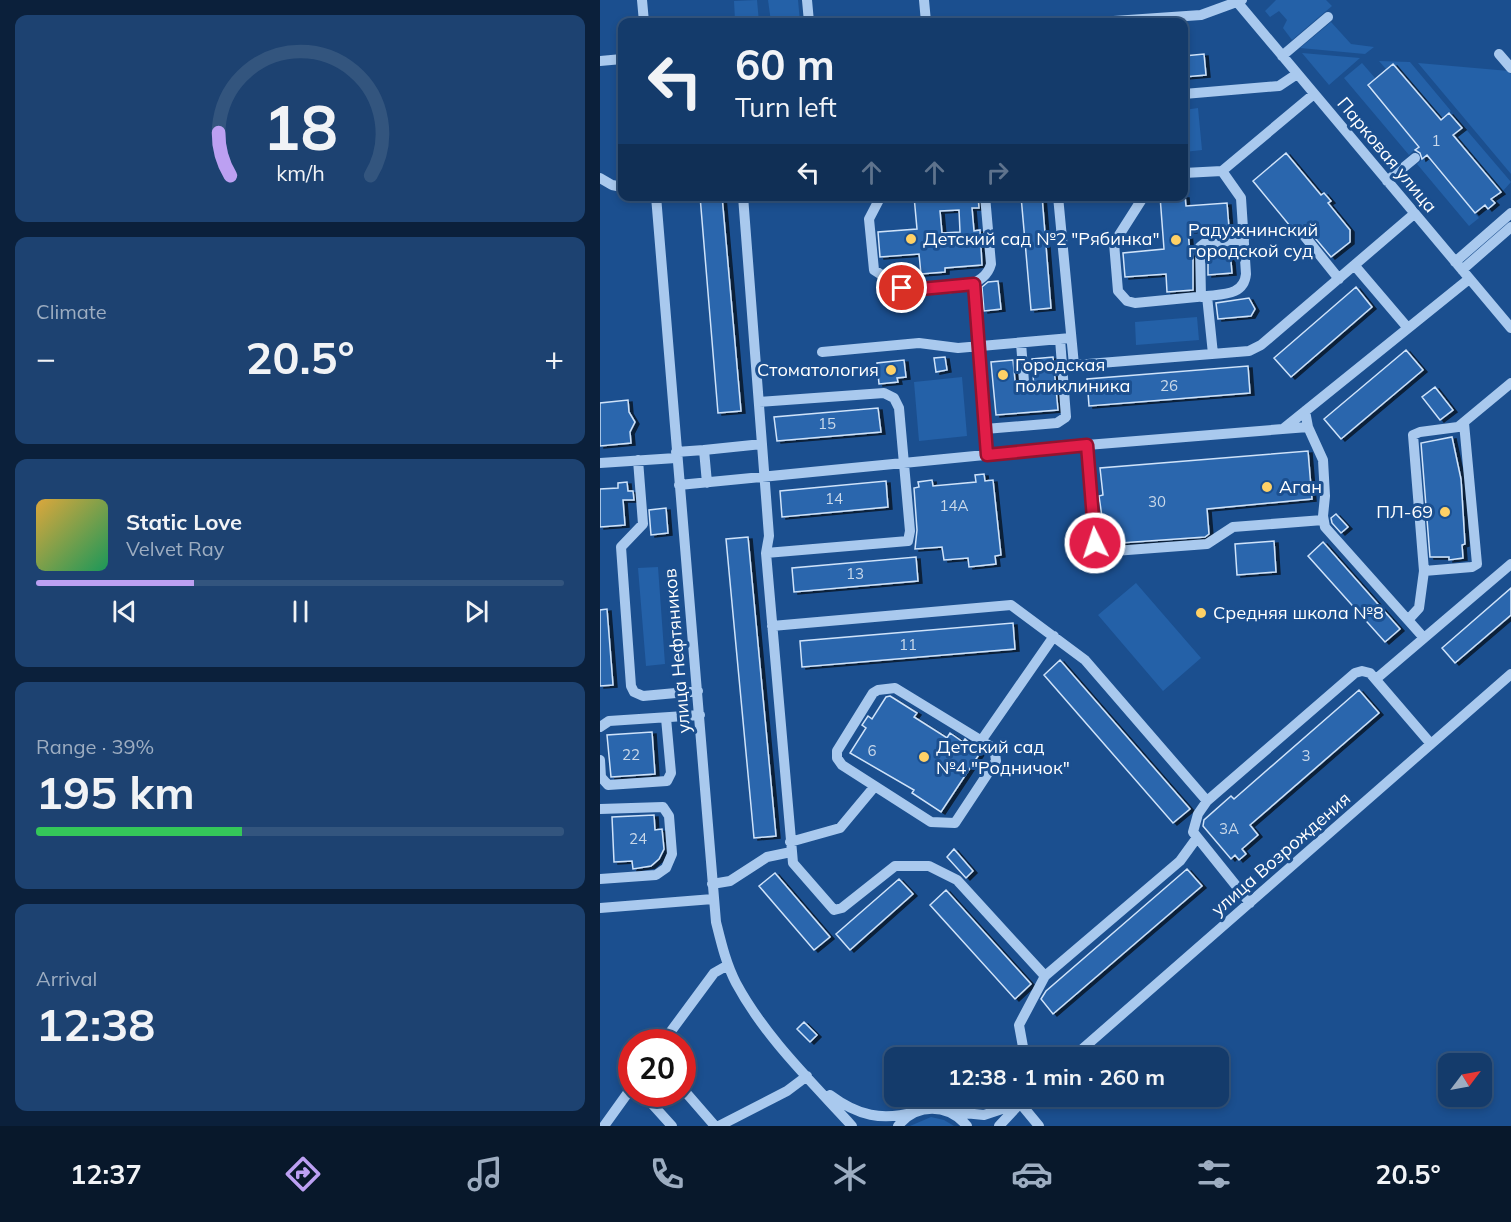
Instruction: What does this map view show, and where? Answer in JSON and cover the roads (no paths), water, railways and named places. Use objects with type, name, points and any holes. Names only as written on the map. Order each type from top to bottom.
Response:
[{"type":"street","points":[[642,0],[644,18]]},
{"type":"street","points":[[807,0],[809,18]]},
{"type":"street","points":[[924,0],[926,18]]},
{"type":"street","points":[[1157,18],[1201,15],[1240,1]]},
{"type":"street","name":"Парковая улица","points":[[1240,1],[1282,56],[1511,328]]},
{"type":"street","points":[[1282,56],[1328,17]]},
{"type":"street","points":[[1499,54],[1511,68]]},
{"type":"street","points":[[600,61],[618,59]]},
{"type":"street","points":[[1188,94],[1279,86],[1297,74]]},
{"type":"street","points":[[1188,173],[1222,171],[1314,94]]},
{"type":"street","points":[[1387,182],[1416,158]]},
{"type":"street","points":[[1141,201],[1114,243],[1118,291],[1127,301],[1135,303],[1231,293],[1242,287],[1246,274],[1241,198],[1222,171]]},
{"type":"street","points":[[600,178],[618,186]]},
{"type":"street","name":"улица Нефтяников","points":[[656,201],[716,922],[728,965],[756,1014],[807,1076]]},
{"type":"street","points":[[743,201],[769,536],[766,554],[791,847],[796,869],[834,910],[842,908],[890,868],[901,865],[933,867],[961,883],[1045,976]]},
{"type":"street","points":[[878,201],[869,219],[873,266],[877,274],[910,290],[974,284],[987,273],[991,264],[985,201]]},
{"type":"street","points":[[985,429],[1062,421],[1067,411],[1068,365],[1058,201]]},
{"type":"street","points":[[1283,429],[1407,327],[1462,270],[1511,213]]},
{"type":"street","points":[[1068,365],[1250,351],[1261,345],[1414,214]]},
{"type":"street","points":[[1462,270],[1511,227]]},
{"type":"street","points":[[1302,233],[1339,279]]},
{"type":"street","points":[[1213,354],[1204,297],[1200,247],[1205,243],[1244,240]]},
{"type":"street","points":[[1355,266],[1407,327]]},
{"type":"street","points":[[974,284],[987,455]]},
{"type":"street","points":[[822,352],[919,343],[953,348],[978,347],[1066,338]]},
{"type":"street","points":[[1021,343],[1024,382]]},
{"type":"street","points":[[1408,620],[1419,608],[1424,571],[1412,438],[1420,432],[1453,429],[1464,423],[1511,383]]},
{"type":"street","points":[[759,402],[889,394],[897,402],[899,408],[910,531],[908,541],[766,554]]},
{"type":"street","points":[[1305,411],[1308,427],[1323,460],[1325,527],[1424,638]]},
{"type":"street","points":[[1424,571],[1472,567],[1477,564],[1464,423]]},
{"type":"street","points":[[679,485],[1087,445],[1308,427]]},
{"type":"street","points":[[600,463],[762,444]]},
{"type":"street","points":[[1087,445],[1095,543],[1101,552],[1207,544],[1233,527],[1323,520]]},
{"type":"street","points":[[704,450],[707,483]]},
{"type":"street","points":[[638,460],[643,524],[621,547],[631,686],[634,692],[643,696],[698,691]]},
{"type":"street","points":[[1376,679],[1511,564]]},
{"type":"street","points":[[772,626],[1011,605],[1085,660],[1208,801]]},
{"type":"street","points":[[981,741],[1054,636]]},
{"type":"street","points":[[1250,903],[1196,839],[1194,824],[1208,801],[1355,674],[1362,671],[1370,673],[1376,679],[1431,744]]},
{"type":"street","name":"улица Возрождения","points":[[1085,1047],[1511,674]]},
{"type":"street","points":[[900,689],[993,750],[996,761],[955,823],[934,824],[875,786],[842,765],[837,754],[873,693],[878,690],[900,689]]},
{"type":"street","points":[[600,727],[609,722],[700,715]]},
{"type":"street","points":[[600,760],[601,777],[608,785],[667,781],[670,773],[666,718]]},
{"type":"street","points":[[712,884],[730,881],[767,857],[840,828],[875,786]]},
{"type":"street","points":[[600,809],[663,807],[669,816],[672,854],[666,868],[656,875],[600,879]]},
{"type":"street","points":[[1023,1047],[1019,1025],[1045,976],[1180,861],[1196,839]]},
{"type":"street","points":[[600,908],[713,899]]},
{"type":"street","points":[[673,1029],[714,973],[728,965]]},
{"type":"street","points":[[807,1076],[836,1100],[870,1116],[890,1118],[930,1108],[984,1115],[1005,1107]]},
{"type":"street","points":[[696,1103],[717,1126],[787,1091],[807,1076]]},
{"type":"street","points":[[807,1076],[852,1126]]},
{"type":"street","points":[[604,1126],[618,1106]]},
{"type":"street","points":[[655,1107],[672,1126]]},
{"type":"street","points":[[999,1126],[1017,1107]]},
{"type":"street","points":[[1028,1107],[1039,1126]]},
{"type":"street","points":[[946,1110],[967,1126]]},
{"type":"street","points":[[898,1126],[915,1112]]},
{"type":"place","name":"Детский сад №2 \"Рябинка\"","points":[[911,239]]},
{"type":"place","name":"Радужнинский городской суд","points":[[1176,240]]},
{"type":"place","name":"Стоматология","points":[[891,370]]},
{"type":"place","name":"Городская поликлиника","points":[[1003,375]]},
{"type":"place","name":"Аган","points":[[1267,487]]},
{"type":"place","name":"ПЛ-69","points":[[1445,512]]},
{"type":"place","name":"Средняя школа №8","points":[[1201,613]]},
{"type":"place","name":"Детский сад №4 \"Родничок\"","points":[[924,757]]}]
